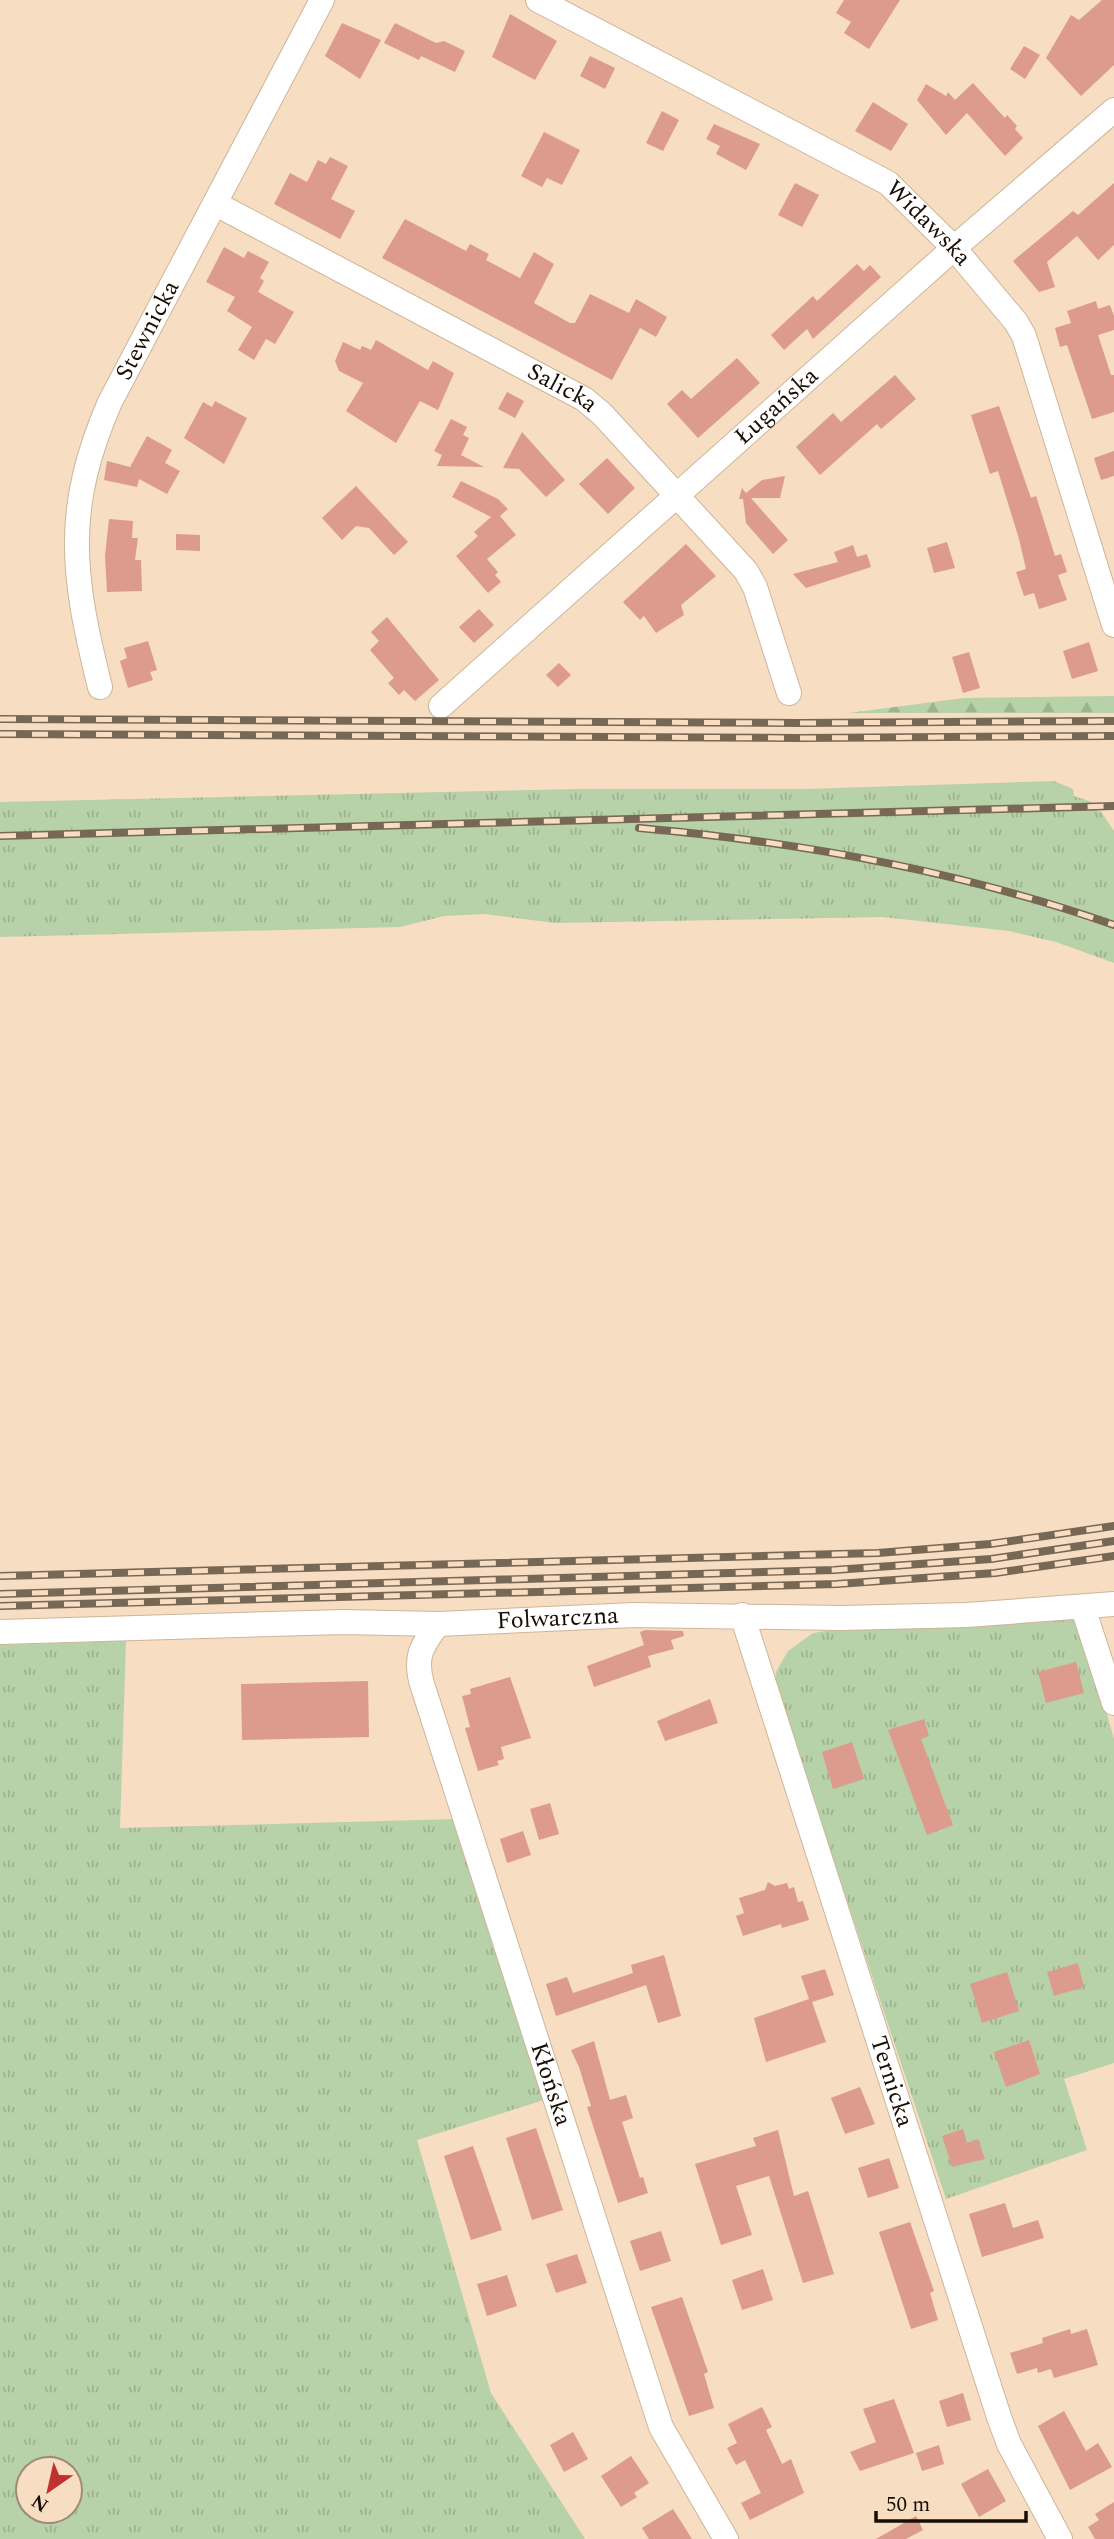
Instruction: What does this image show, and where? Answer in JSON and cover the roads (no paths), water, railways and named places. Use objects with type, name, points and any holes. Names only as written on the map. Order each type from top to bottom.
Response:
[{"type":"street","name":"Stewnicka","points":[[100,687],[80,595],[76,535],[79,492],[95,438],[110,401],[322,0]]},
{"type":"street","name":"Widawska","points":[[538,0],[888,183],[954,248],[1016,322],[1024,336],[1114,625]]},
{"type":"street","name":"Ługańska","points":[[441,706],[954,248],[1114,110]]},
{"type":"street","name":"Salicka","points":[[216,204],[584,399],[602,414],[746,571],[755,587],[789,693]]},
{"type":"street","name":"Folwarczna","points":[[0,1632],[343,1622],[438,1624],[634,1615],[841,1618],[1083,1608],[1114,1604]]},
{"type":"street","points":[[1083,1608],[1114,1703]]},
{"type":"street","name":"Ternicka","points":[[742,1615],[999,2417],[1009,2444],[1060,2539]]},
{"type":"street","name":"Kłońska","points":[[438,1624],[422,1646],[417,1660],[419,1674],[661,2427],[726,2539]]},
{"type":"railway","points":[[0,719],[800,723],[1114,721]]},
{"type":"railway","points":[[0,734],[800,738],[1114,736]]},
{"type":"railway","points":[[0,836],[1114,806]]},
{"type":"railway","points":[[639,828],[760,841],[939,874],[998,889],[1114,925]]},
{"type":"railway","points":[[0,1576],[878,1553],[990,1544],[1114,1526]]},
{"type":"railway","points":[[0,1594],[834,1570],[991,1559],[1114,1541]]},
{"type":"railway","points":[[0,1606],[837,1584],[995,1573],[1114,1556]]}]
